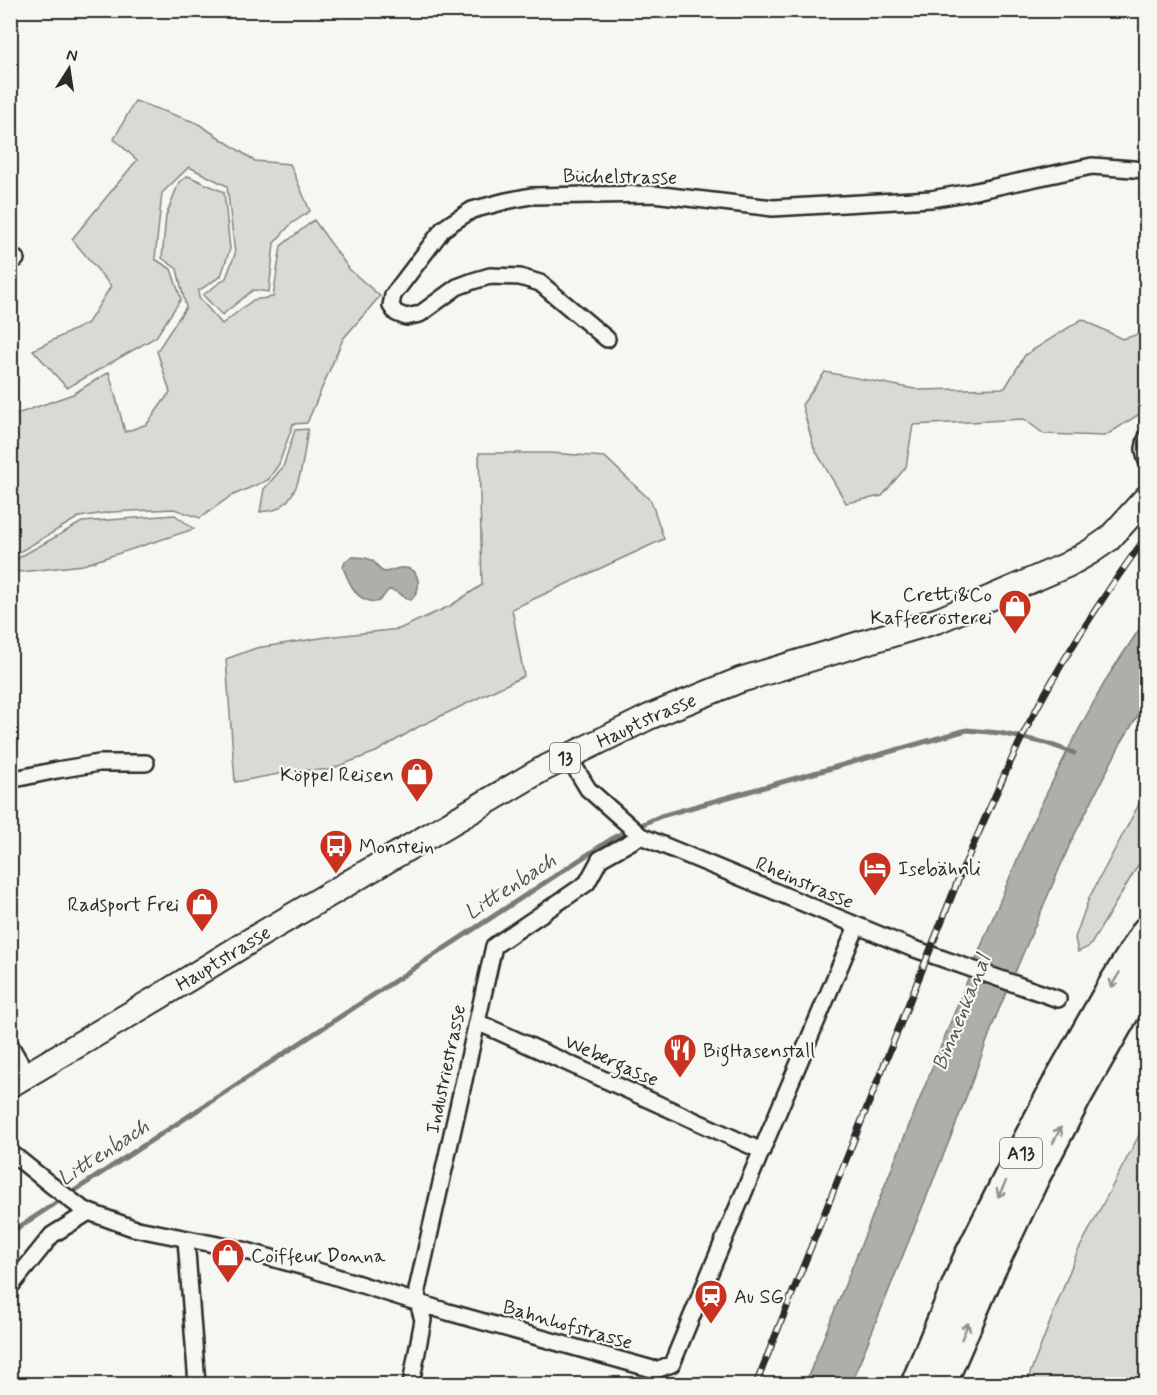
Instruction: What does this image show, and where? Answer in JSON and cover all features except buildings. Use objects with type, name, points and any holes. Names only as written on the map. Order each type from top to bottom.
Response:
[{"type":"highway","name":"A13","points":[[915,1384],[967,1260],[1014,1165],[1060,1077],[1146,931]]},
{"type":"highway","name":"A13","points":[[942,1384],[990,1273],[1035,1178],[1078,1094],[1146,976]]},
{"type":"main road","name":"Hauptstrasse","points":[[19,1080],[253,939],[568,756],[649,717],[740,680],[939,621],[1067,565],[1108,539],[1146,498]]},
{"type":"street","name":"Büchelstrasse","points":[[607,339],[540,283],[520,276],[490,276],[472,281],[457,287],[420,314],[406,317],[396,313],[391,306],[393,295],[443,229],[472,210],[531,196],[652,194],[773,208],[931,199],[1092,166],[1146,170]]},
{"type":"street","points":[[1146,439],[1144,449],[1146,459]]},
{"type":"street","name":"Rheinstrasse","points":[[568,756],[588,789],[641,836],[909,947],[1058,999]]},
{"type":"street","points":[[10,780],[99,763],[146,762]]},
{"type":"street","name":"Industriestrasse","points":[[411,1384],[423,1320],[417,1290],[494,946],[587,883],[600,859],[641,836]]},
{"type":"street","name":"Bahnhofstrasse","points":[[10,1152],[85,1209],[133,1228],[243,1250],[448,1312],[656,1370],[672,1364],[857,926]]},
{"type":"street","name":"Webergasse","points":[[477,1022],[762,1152]]},
{"type":"street","points":[[10,1045],[19,1080]]},
{"type":"street","points":[[10,1287],[52,1235],[85,1209]]},
{"type":"street","points":[[186,1239],[197,1384]]},
{"type":"shaded area","points":[[135,101],[197,123],[255,161],[290,164],[310,211],[291,224],[274,243],[269,292],[253,290],[222,315],[203,295],[226,278],[235,254],[227,186],[189,167],[162,193],[155,259],[171,269],[181,299],[156,337],[67,388],[33,350],[88,323],[111,286],[72,239],[137,160],[114,139]]},
{"type":"shaded area","points":[[188,176],[224,192],[230,249],[221,276],[198,291],[199,298],[222,324],[253,300],[273,297],[281,246],[314,220],[350,270],[380,296],[343,339],[307,423],[293,424],[279,464],[268,480],[231,496],[200,518],[174,509],[111,512],[79,517],[11,557],[11,416],[73,394],[109,372],[125,432],[147,424],[170,392],[157,351],[186,307],[177,269],[162,258],[166,216],[179,182]]},
{"type":"shaded area","points":[[1082,319],[1122,339],[1146,332],[1146,405],[1138,415],[1105,436],[1044,434],[1024,419],[913,425],[906,467],[882,496],[846,503],[814,448],[802,405],[825,372],[920,390],[1005,388],[1025,355]]},
{"type":"shaded area","points":[[308,429],[300,475],[291,496],[274,510],[260,512],[264,489],[283,467],[295,430]]},
{"type":"shaded area","points":[[479,453],[550,453],[605,457],[651,501],[664,539],[512,609],[524,676],[418,727],[376,752],[328,770],[301,770],[235,782],[226,659],[256,648],[399,629],[450,606],[482,585]]},
{"type":"shaded area","points":[[175,515],[194,529],[83,565],[21,572],[11,569],[11,562],[82,522]]},
{"type":"shaded area","points":[[1146,791],[1146,852],[1090,946],[1078,952],[1075,938],[1089,898]]},
{"type":"shaded area","points":[[1146,1122],[1146,1384],[1026,1384],[1076,1255]]},
{"type":"water","points":[[352,557],[370,560],[385,572],[399,568],[414,571],[418,579],[416,593],[411,600],[389,590],[378,602],[364,599],[356,593],[343,568],[345,561]]},
{"type":"water","name":"Binnenkanal","points":[[1146,619],[1146,702],[1121,743],[1070,844],[997,1014],[956,1124],[851,1384],[805,1384],[1034,819],[1107,678]]},
{"type":"waterway","name":"Littenbach","points":[[10,1233],[616,836],[661,816],[967,730],[1000,733],[1046,743],[1074,753]]},
{"type":"railway","points":[[756,1384],[959,878],[1009,764],[1040,702],[1068,654],[1146,537]]},
{"type":"place","name":"Cretti&Co Kaffeerösterei","points":[[1015,635]]},
{"type":"place","name":"Köppel Reisen","points":[[417,803]]},
{"type":"place","name":"Monstein","points":[[336,875]]},
{"type":"place","name":"Isebähnli","points":[[875,897]]},
{"type":"place","name":"Radsport Frei","points":[[202,933]]},
{"type":"place","name":"BigHasenstall","points":[[680,1079]]},
{"type":"place","name":"Coiffeur Donna","points":[[228,1284]]},
{"type":"place","name":"Au SG","points":[[711,1325]]}]
